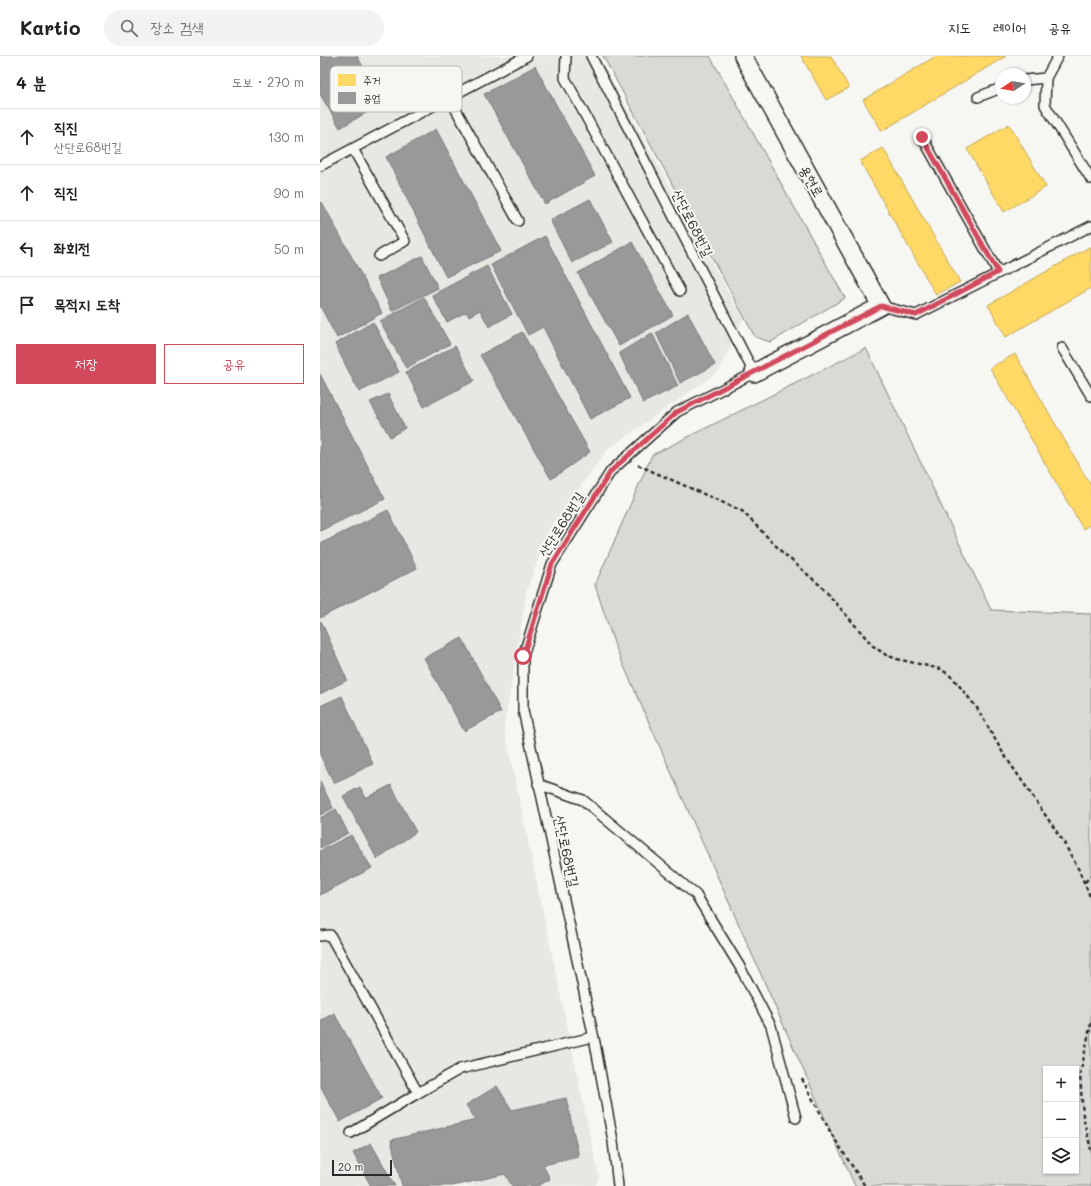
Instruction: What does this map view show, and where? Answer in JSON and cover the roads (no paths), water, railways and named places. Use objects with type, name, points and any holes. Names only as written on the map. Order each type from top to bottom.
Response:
[{"type":"street","name":"용현로","points":[[743,56],[881,306]]},
{"type":"street","points":[[754,372],[881,306]]},
{"type":"lane","points":[[462,90],[527,56]]},
{"type":"lane","points":[[566,56],[565,78],[680,291]]},
{"type":"lane","name":"산단로68번길","points":[[591,56],[754,372],[677,412],[611,471],[552,564],[523,656],[522,710],[593,1037],[613,1141],[618,1186]]},
{"type":"lane","points":[[1058,56],[1046,78],[1045,105],[1091,180]]},
{"type":"lane","points":[[1031,79],[1046,78]]},
{"type":"lane","points":[[978,97],[995,90]]},
{"type":"lane","points":[[320,166],[421,112]]},
{"type":"lane","points":[[457,112],[518,221]]},
{"type":"lane","points":[[922,137],[998,272]]},
{"type":"lane","points":[[353,149],[405,241],[379,256]]},
{"type":"lane","points":[[881,306],[916,315],[1091,226]]},
{"type":"lane","points":[[1062,348],[1091,396]]},
{"type":"lane","points":[[538,784],[583,800],[696,895],[740,967],[771,1026],[796,1118]]},
{"type":"lane","points":[[320,936],[330,935],[418,1093]]},
{"type":"lane","points":[[351,1133],[460,1069],[593,1037]]}]
